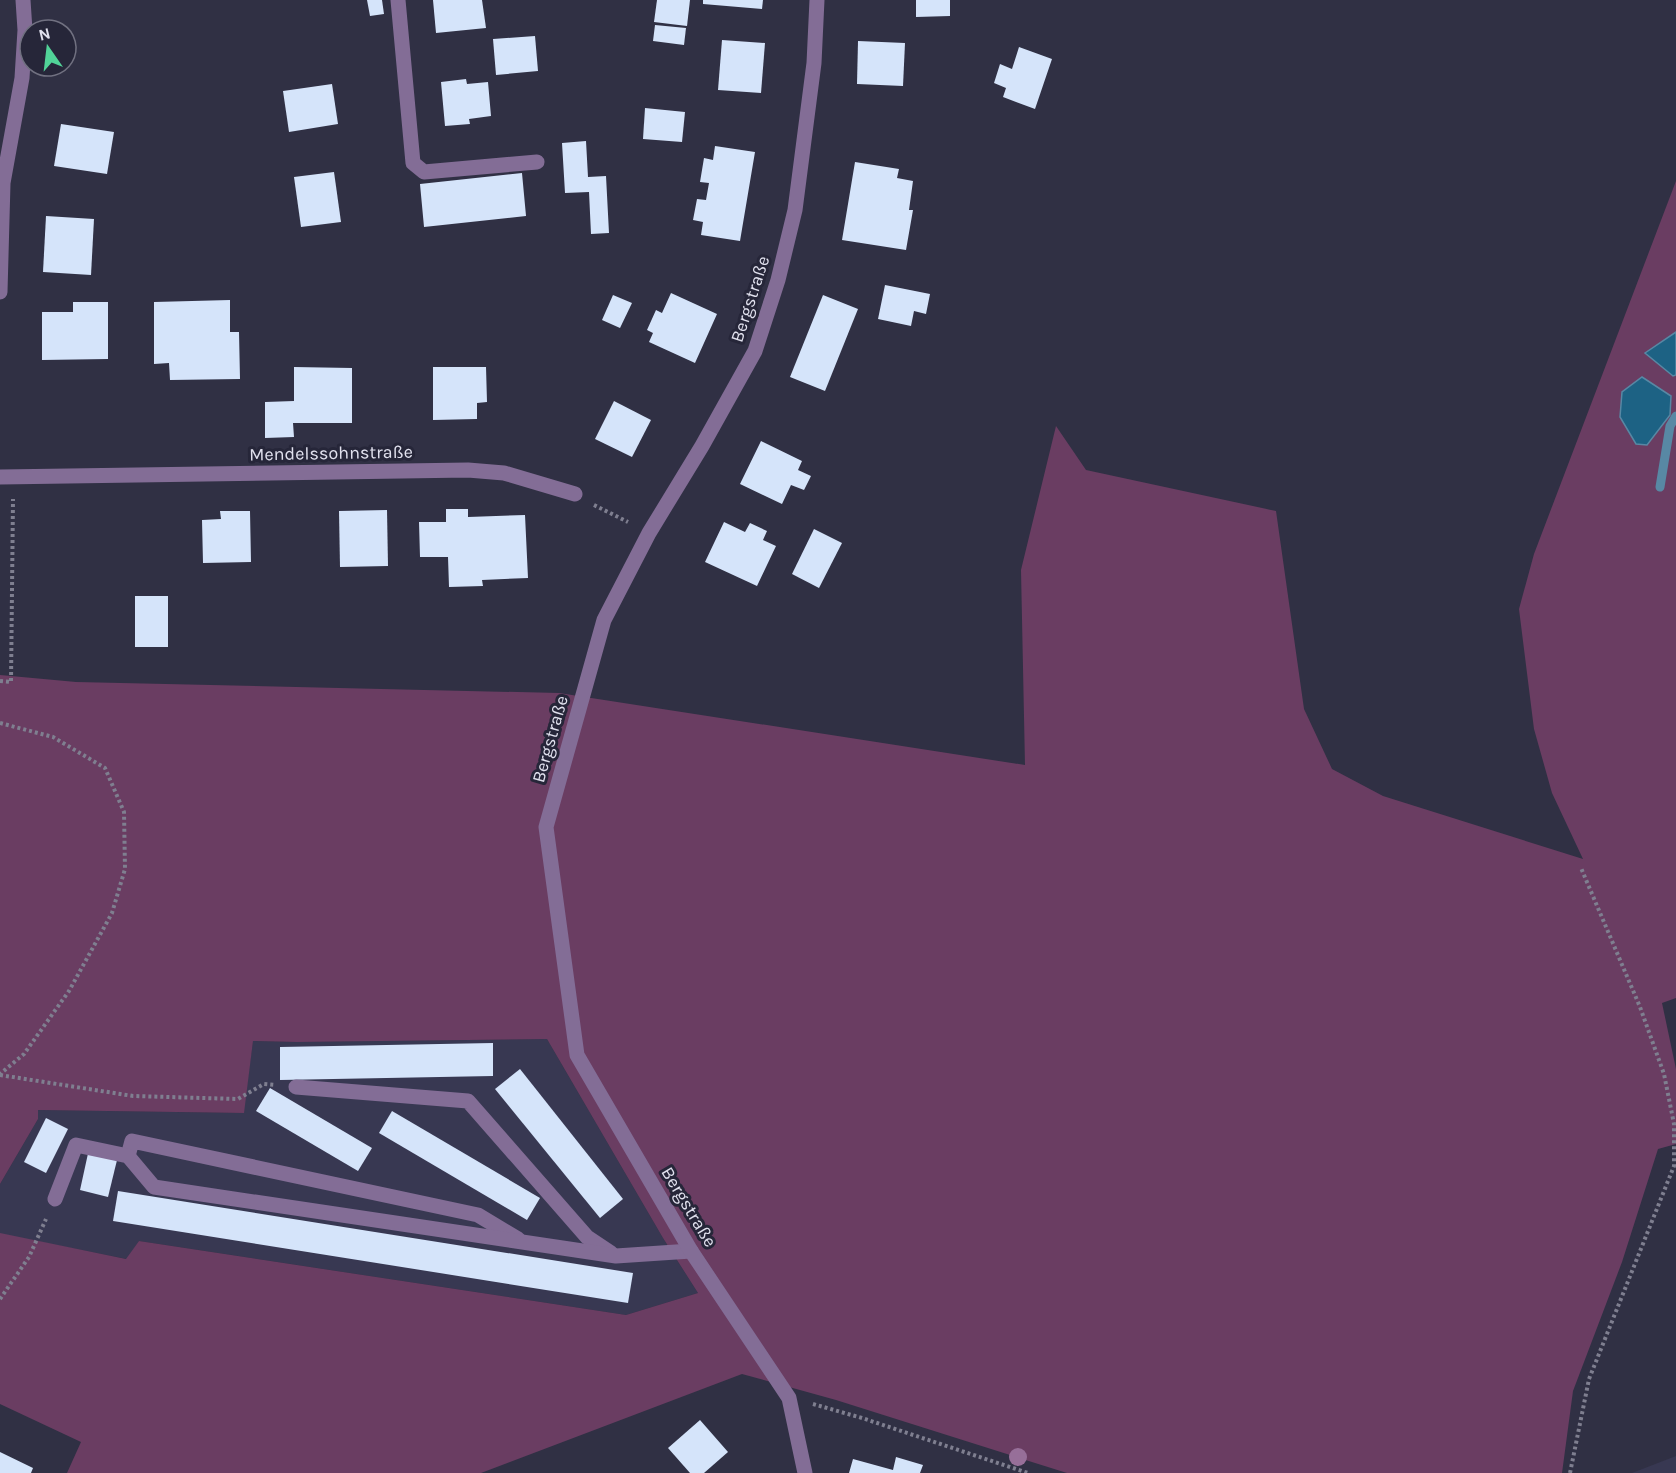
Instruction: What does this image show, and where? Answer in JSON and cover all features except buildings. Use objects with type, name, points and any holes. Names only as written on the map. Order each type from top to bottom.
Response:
[{"type":"street","points":[[0,292],[2,183],[22,78],[25,30],[23,0]]},
{"type":"street","points":[[398,0],[413,163],[424,172],[537,162]]},
{"type":"street","name":"Bergstraße","points":[[805,1473],[789,1398],[691,1251],[577,1055],[546,827],[604,620],[649,533],[702,446],[754,351],[778,280],[795,210],[814,63],[817,0]]},
{"type":"street","name":"Mendelssohnstraße","points":[[8,478],[468,470],[504,473],[575,495]]},
{"type":"street","points":[[296,1087],[468,1101],[587,1237],[616,1256]]},
{"type":"street","points":[[128,1156],[132,1141],[466,1212],[478,1215],[525,1243]]},
{"type":"street","points":[[55,1199],[76,1145],[128,1156],[154,1187],[616,1256],[691,1251]]},
{"type":"path","points":[[0,681],[11,682],[13,499],[8,478]]},
{"type":"path","points":[[575,495],[649,533]]},
{"type":"path","points":[[0,723],[53,737],[105,768],[124,812],[125,869],[112,913],[69,991],[24,1054],[0,1074]]},
{"type":"path","points":[[1570,1473],[1589,1379],[1675,1166],[1674,1124],[1664,1074],[1631,986],[1581,868]]},
{"type":"path","points":[[0,1074],[133,1096],[238,1099],[264,1084],[296,1087]]},
{"type":"path","points":[[0,1299],[29,1257],[55,1199]]},
{"type":"path","points":[[789,1398],[862,1418],[1028,1473]]},
{"type":"shaded area","points":[[1676,181],[1676,332],[1645,353],[1676,376],[1676,998],[1662,1003],[1676,1069],[1676,1144],[1658,1149],[1622,1262],[1573,1391],[1562,1473],[1067,1473],[836,1400],[742,1374],[481,1473],[67,1473],[81,1442],[0,1404],[0,1233],[126,1259],[139,1241],[626,1315],[698,1293],[663,1238],[547,1039],[253,1041],[244,1113],[38,1110],[38,1119],[0,1184],[0,675],[76,682],[559,693],[1025,765],[1021,570],[1056,426],[1086,470],[1276,511],[1304,709],[1332,769],[1383,796],[1583,859],[1552,793],[1534,729],[1519,609],[1534,554]]},
{"type":"shaded area","points":[[1676,332],[1676,375],[1673,376],[1645,353]]},
{"type":"shaded area","points":[[1642,377],[1671,396],[1670,415],[1647,445],[1636,444],[1620,417],[1622,392]]},
{"type":"shaded area","points":[[547,1039],[663,1238],[698,1293],[626,1315],[139,1241],[127,1259],[0,1234],[0,1184],[38,1119],[38,1110],[243,1113],[253,1041]]},
{"type":"shaded area","points":[[1676,1456],[1676,1473],[1632,1473]]},
{"type":"waterway","points":[[1660,487],[1670,426],[1676,416]]}]
